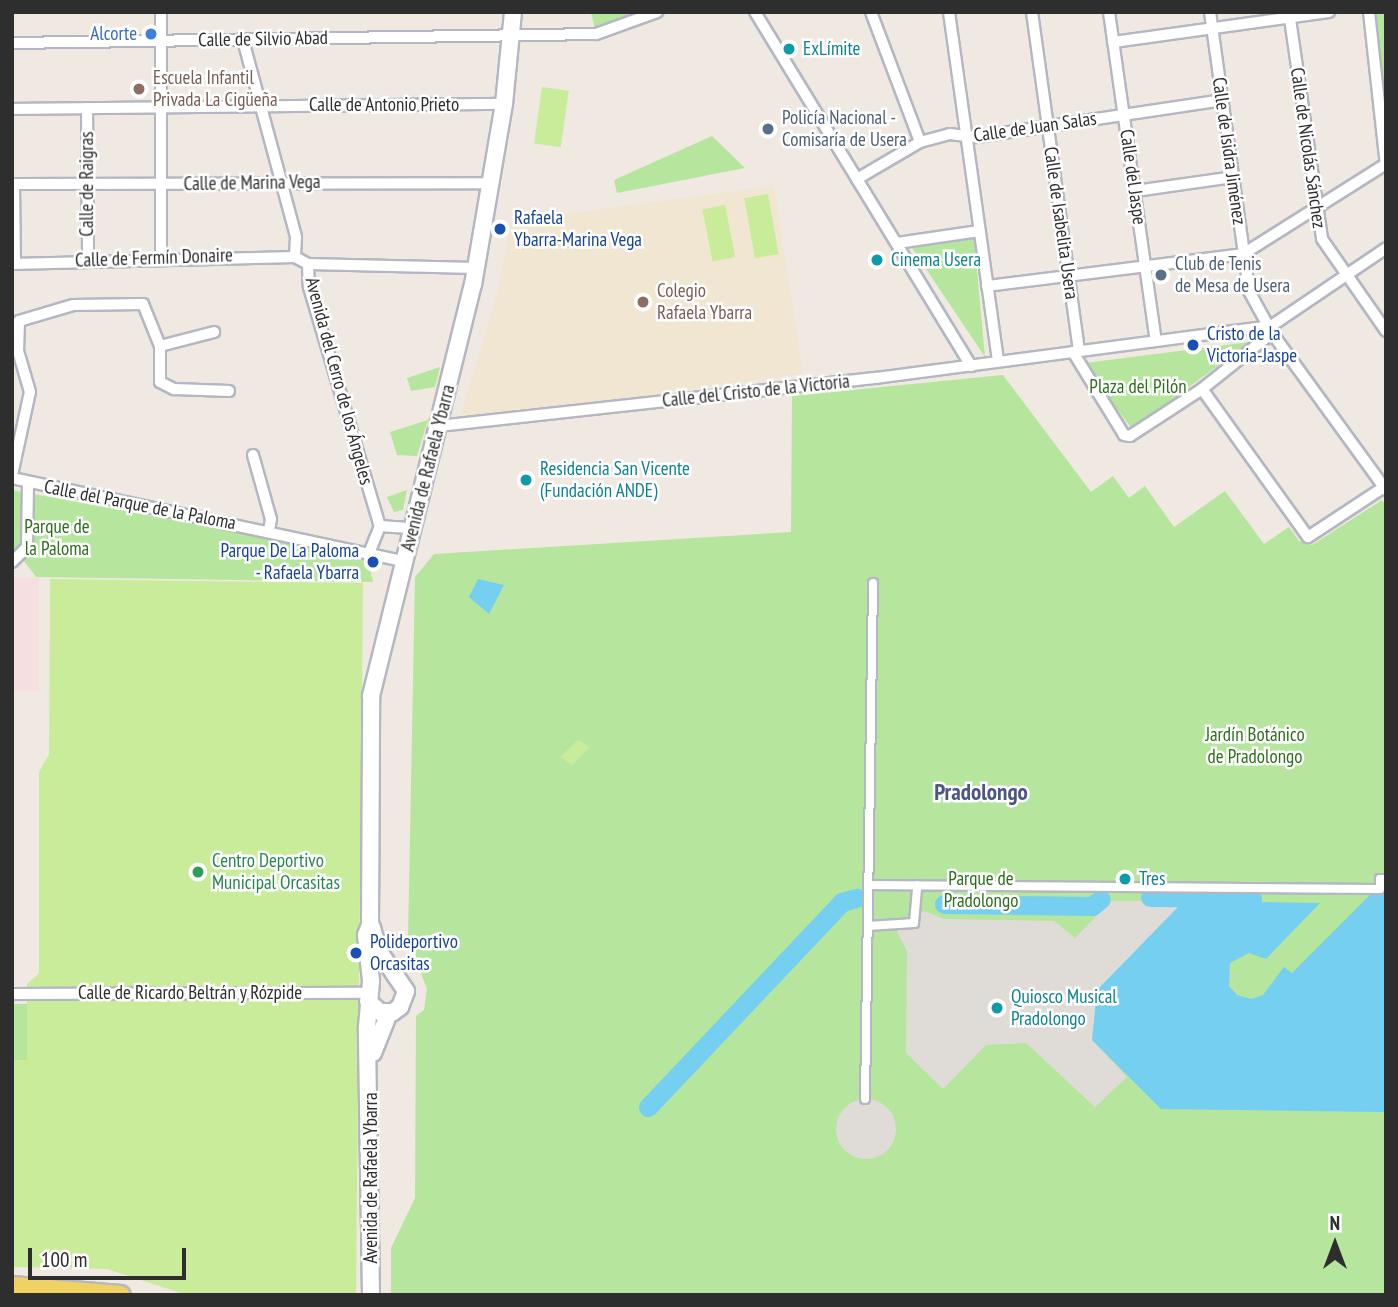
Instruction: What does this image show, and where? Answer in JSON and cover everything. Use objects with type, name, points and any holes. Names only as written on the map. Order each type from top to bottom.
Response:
[{"type":"main road","name":"Avenida de Rafaela Ybarra","points":[[371,1295],[371,1061],[366,935],[370,925],[371,696],[476,268],[504,104],[513,37],[513,12]]},
{"type":"main road","name":"Avenida de Rafaela Ybarra","points":[[370,925],[391,974],[406,991],[400,1007],[389,1013],[371,1061]]},
{"type":"main road","points":[[389,1013],[373,1008],[369,992],[391,974]]},
{"type":"main road","points":[[12,1286],[121,1295]]},
{"type":"street","points":[[161,12],[161,258]]},
{"type":"street","name":"Calle de Silvio Abad","points":[[12,43],[596,34],[657,12]]},
{"type":"street","points":[[755,12],[971,366]]},
{"type":"street","points":[[871,12],[920,142]]},
{"type":"street","points":[[949,12],[998,362]]},
{"type":"street","name":"Calle de Isabelita Usera","points":[[1032,12],[1069,275],[1076,351]]},
{"type":"street","name":"Calle del Jaspe","points":[[1109,12],[1156,341]]},
{"type":"street","name":"Calle de Isidra Jiménez","points":[[1210,12],[1249,291],[1271,330]]},
{"type":"street","points":[[1114,42],[1290,15],[1329,12]]},
{"type":"street","points":[[987,286],[1145,263],[1243,254],[1386,164],[1368,12]]},
{"type":"street","name":"Calle de Nicolás Sánchez","points":[[1290,15],[1322,239],[1346,276]]},
{"type":"street","name":"Avenida del Cerro de los Ángeles","points":[[243,40],[296,237],[295,257],[308,264],[309,286],[380,526]]},
{"type":"street","name":"Calle de Juan Salas","points":[[857,178],[920,142],[950,134],[966,137],[1048,127],[1223,100]]},
{"type":"street","name":"Calle de Antonio Prieto","points":[[12,109],[504,104]]},
{"type":"street","name":"Calle de Raigras","points":[[87,108],[88,260]]},
{"type":"street","points":[[1135,191],[1233,177]]},
{"type":"street","name":"Calle de Marina Vega","points":[[13,184],[491,183]]},
{"type":"street","points":[[13,184],[14,264]]},
{"type":"street","points":[[898,243],[979,231]]},
{"type":"street","name":"Calle del Cristo de la Victoria","points":[[1076,351],[1124,435],[1137,436],[1202,389],[1271,330],[1386,248]]},
{"type":"street","name":"Calle de Fermín Donaire","points":[[14,264],[161,258],[295,257]]},
{"type":"street","points":[[308,264],[476,268]]},
{"type":"street","points":[[1346,276],[1386,331]]},
{"type":"street","points":[[12,477],[30,392],[15,352],[19,321],[73,305],[134,302],[148,310],[160,346],[160,382],[174,389],[229,391]]},
{"type":"street","points":[[1202,389],[1308,537],[1385,489],[1271,330]]},
{"type":"street","name":"Calle del Cristo de la Victoria","points":[[439,426],[971,366],[1156,341],[1271,330]]},
{"type":"street","points":[[160,346],[214,332]]},
{"type":"street","points":[[253,455],[271,519],[269,530]]},
{"type":"street","name":"Calle del Parque de la Paloma","points":[[12,477],[28,484],[269,530],[404,561]]},
{"type":"street","points":[[12,562],[27,547],[28,484]]},
{"type":"street","points":[[380,526],[412,528]]},
{"type":"street","points":[[348,548],[364,544],[380,526]]},
{"type":"street","points":[[369,553],[380,526]]},
{"type":"street","points":[[865,1099],[873,583]]},
{"type":"street","points":[[868,885],[1380,889],[1380,879],[1386,879]]},
{"type":"street","points":[[867,926],[914,923],[917,885]]},
{"type":"street","name":"Calle de Ricardo Beltrán y Rózpide","points":[[12,994],[369,992]]},
{"type":"shaded area","name":"Colegio Rafaela Ybarra","points":[[774,186],[803,374],[459,421],[497,294],[512,221]]},
{"type":"shaded area","points":[[12,578],[39,578],[39,691],[12,691]]},
{"type":"shaded area","points":[[1111,901],[1184,901],[1098,990],[1092,1040],[1127,1077],[1095,1107],[1026,1043],[986,1045],[943,1089],[906,1053],[907,951],[897,932],[924,911],[944,919],[1054,921],[1075,938]]},
{"type":"shaded area","points":[[866,1099],[883,1104],[891,1112],[896,1129],[891,1146],[883,1154],[866,1159],[849,1154],[841,1146],[836,1129],[841,1112],[849,1104]]},
{"type":"green space","points":[[591,12],[626,12],[629,23],[596,34]]},
{"type":"green space","points":[[1373,12],[1386,12],[1386,151]]},
{"type":"green space","points":[[542,87],[569,91],[561,147],[534,143]]},
{"type":"green space","points":[[712,136],[745,168],[617,193],[614,180]]},
{"type":"green space","points":[[768,194],[779,254],[755,258],[744,198]]},
{"type":"green space","points":[[725,205],[735,257],[713,261],[702,209]]},
{"type":"green space","points":[[974,238],[985,357],[912,248]]},
{"type":"green space","name":"Plaza del Pilón","points":[[1250,342],[1132,429],[1084,365],[1085,363]]},
{"type":"green space","points":[[440,367],[435,387],[411,391],[407,378]]},
{"type":"green space","name":"Parque de Pradolongo","points":[[1003,375],[1091,492],[1113,476],[1129,498],[1145,486],[1174,527],[1225,491],[1264,544],[1289,527],[1299,541],[1312,545],[1382,500],[1386,506],[1386,1295],[391,1295],[391,1248],[415,1198],[416,1016],[424,1010],[427,989],[408,939],[415,577],[434,554],[791,532],[792,396]]},
{"type":"green space","points":[[428,420],[417,456],[397,455],[390,432]]},
{"type":"green space","name":"Parque de la Paloma","points":[[12,490],[367,556],[373,582],[36,577],[22,558],[12,558]]},
{"type":"green space","points":[[407,490],[403,510],[394,512],[387,497]]},
{"type":"green space","name":"Centro Deportivo Municipal Orcasitas","points":[[50,579],[363,583],[356,1295],[187,1295],[107,1269],[12,1267],[12,1060],[27,1060],[27,984],[39,973],[39,772],[49,754]]},
{"type":"green space","points":[[578,740],[590,747],[572,765],[560,757]]},
{"type":"green space","points":[[12,1004],[28,1004],[28,1060],[12,1060]]},
{"type":"water","points":[[478,579],[504,585],[489,614],[469,597]]},
{"type":"water","points":[[1370,895],[1386,895],[1386,1112],[1161,1109],[1092,1040],[1097,990],[1184,901],[1320,903],[1266,959],[1249,953],[1230,963],[1229,986],[1237,995],[1251,999],[1263,995],[1284,967],[1292,973]]},
{"type":"waterway","points":[[1150,897],[1252,898],[1252,902]]},
{"type":"waterway","points":[[648,1107],[842,902],[856,898]]},
{"type":"waterway","points":[[944,904],[1092,906],[1101,899]]},
{"type":"place","name":"Alcorte","points":[[151,34]]},
{"type":"place","name":"ExLímite","points":[[789,49]]},
{"type":"place","name":"Escuela Infantil Privada La Cigüeña","points":[[139,89]]},
{"type":"place","name":"Policía Nacional - Comisaría de Usera","points":[[768,129]]},
{"type":"place","name":"Rafaela Ybarra-Marina Vega","points":[[500,229]]},
{"type":"place","name":"Cinema Usera","points":[[877,260]]},
{"type":"place","name":"Club de Tenis de Mesa de Usera","points":[[1161,275]]},
{"type":"place","name":"Colegio Rafaela Ybarra","points":[[643,302]]},
{"type":"place","name":"Cristo de la Victoria-Jaspe","points":[[1193,345]]},
{"type":"place","name":"Residencia San Vicente (Fundación ANDE)","points":[[526,480]]},
{"type":"place","name":"Parque De La Paloma - Rafaela Ybarra","points":[[373,562]]},
{"type":"place","name":"Centro Deportivo Municipal Orcasitas","points":[[198,872]]},
{"type":"place","name":"Tres","points":[[1125,879]]},
{"type":"place","name":"Polideportivo Orcasitas","points":[[356,953]]},
{"type":"place","name":"Quiosco Musical Pradolongo","points":[[997,1008]]},
{"type":"district","name":"Pradolongo","points":[[981,792]]},
{"type":"park label","name":"Jardín Botánico de Pradolongo","points":[[1255,746]]}]
